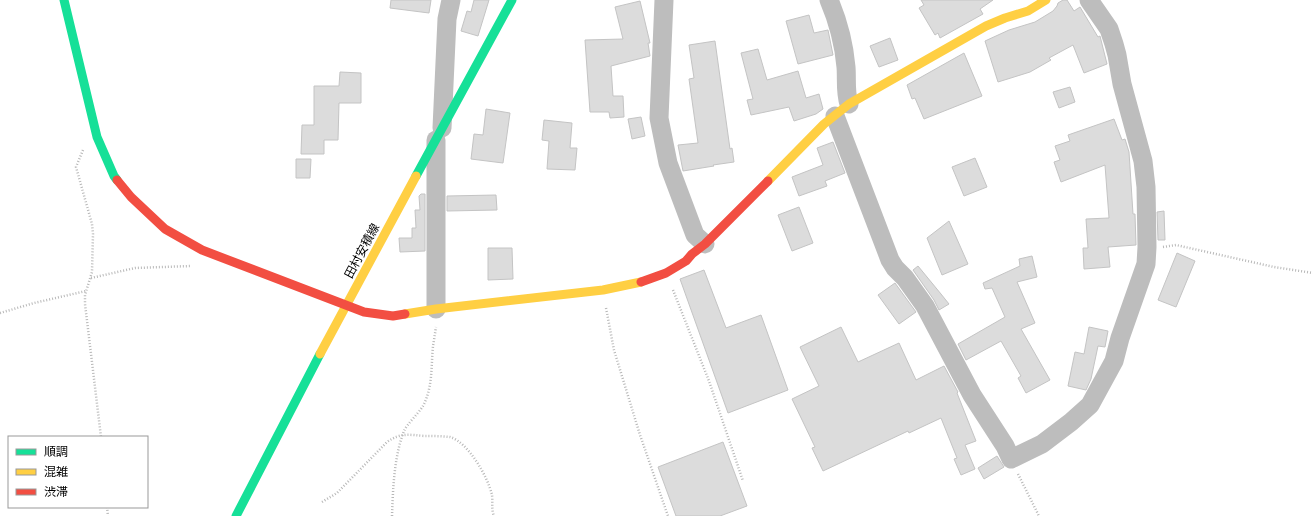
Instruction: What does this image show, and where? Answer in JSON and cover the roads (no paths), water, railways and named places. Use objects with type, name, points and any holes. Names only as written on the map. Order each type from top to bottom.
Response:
[{"type":"street","points":[[64,0],[97,137],[114,176],[131,197],[165,229],[202,250],[364,312],[393,316],[436,309],[603,290],[635,284],[666,273],[686,261],[692,254],[705,244],[824,124],[842,110],[986,26],[1028,11],[1046,0]]},
{"type":"street","points":[[436,309],[439,134],[447,19],[451,0]]},
{"type":"street","name":"田村安積線","points":[[236,516],[346,305],[512,0]]},
{"type":"street","points":[[664,0],[659,118],[668,163],[695,235],[705,244]]},
{"type":"street","points":[[829,0],[837,21],[846,67],[847,98],[842,110],[890,260],[925,306],[972,395],[1011,459],[1042,444],[1071,422],[1090,405],[1114,361],[1120,338],[1146,264],[1146,187],[1143,161],[1109,29],[1089,0]]}]
